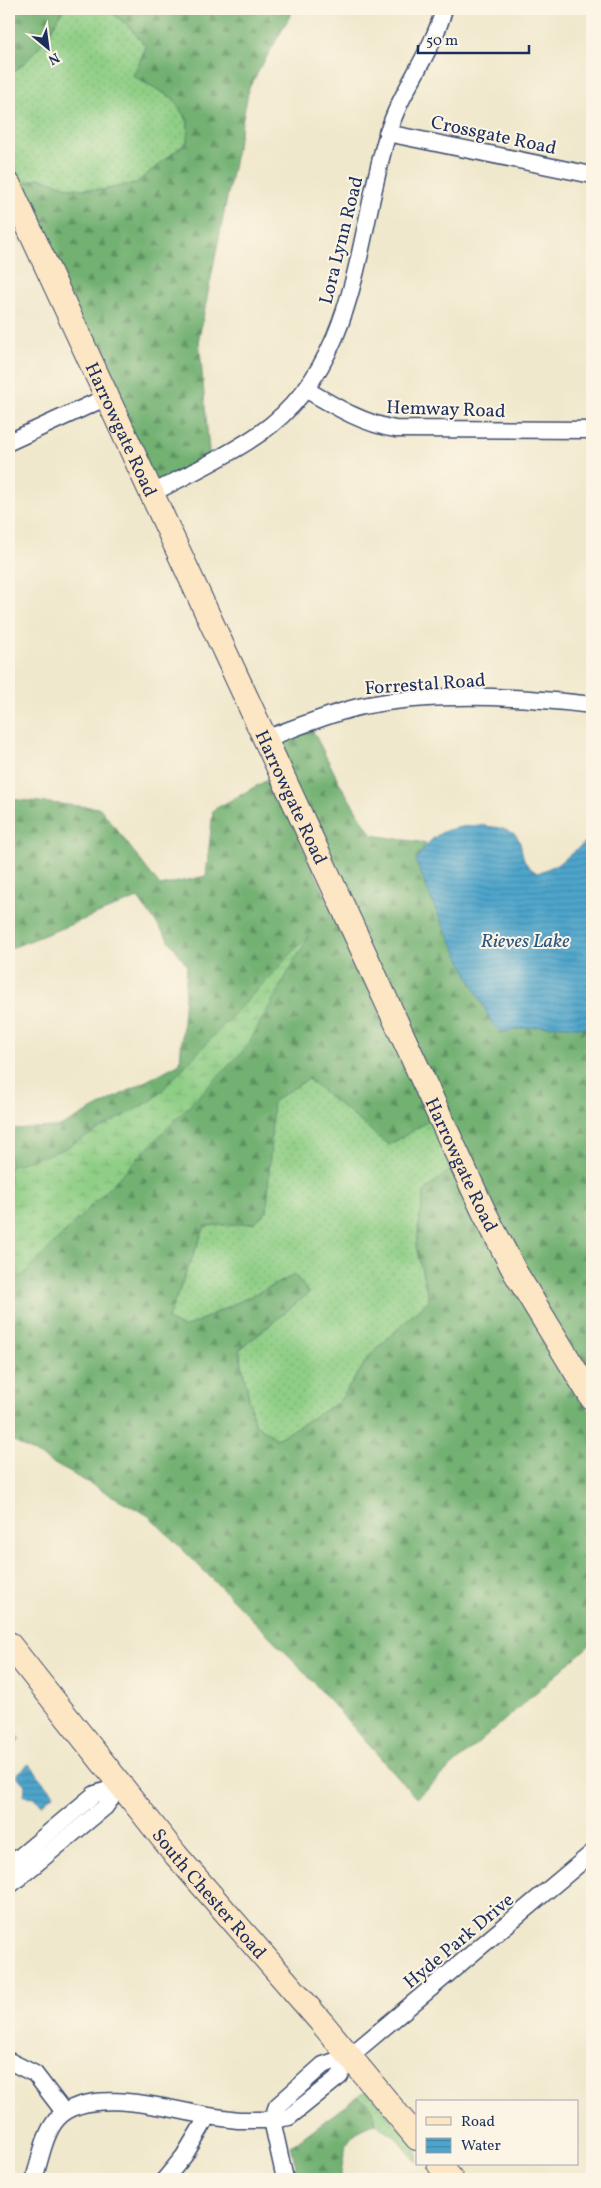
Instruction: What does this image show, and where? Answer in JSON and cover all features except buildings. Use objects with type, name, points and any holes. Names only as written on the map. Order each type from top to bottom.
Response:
[{"type":"main road","name":"Harrowgate Road","points":[[9,185],[484,1212],[515,1272],[592,1398]]},
{"type":"main road","name":"South Chester Road","points":[[9,1644],[176,1856],[350,2056],[416,2137]]},
{"type":"main road","points":[[441,2166],[451,2179]]},
{"type":"street","name":"Lora Lynn Road","points":[[153,493],[259,434],[307,390],[331,346],[347,305],[357,272],[387,133],[398,105],[430,45],[444,9]]},
{"type":"street","name":"Crossgate Road","points":[[387,133],[592,175]]},
{"type":"street","name":"Hemway Road","points":[[307,390],[355,418],[374,425],[395,429],[592,430]]},
{"type":"street","points":[[9,442],[107,397]]},
{"type":"street","name":"Forrestal Road","points":[[266,739],[329,715],[362,706],[397,701],[497,697],[592,705]]},
{"type":"street","points":[[9,1866],[96,1794],[120,1786]]},
{"type":"street","points":[[9,1886],[105,1807],[120,1786]]},
{"type":"street","name":"Hyde Park Drive","points":[[64,2112],[73,2107],[95,2101],[112,2100],[238,2120],[289,2118],[340,2076],[350,2056],[592,1853]]},
{"type":"street","points":[[9,2061],[35,2074],[64,2112],[50,2131],[34,2179]]},
{"type":"street","points":[[165,2179],[184,2156],[208,2116]]},
{"type":"street","points":[[272,2120],[285,2179]]},
{"type":"green space","points":[[9,9],[63,9],[40,46],[26,62],[9,76]]},
{"type":"green space","points":[[63,9],[107,9],[128,25],[146,47],[133,76],[173,98],[188,122],[187,142],[136,183],[102,190],[71,188],[40,178],[10,187],[9,185],[9,76],[26,62],[40,46]]},
{"type":"green space","points":[[107,9],[294,9],[249,88],[199,338],[210,462],[153,493],[10,187],[40,178],[71,188],[102,190],[136,183],[187,142],[188,122],[173,98],[133,76],[146,47],[128,25]]},
{"type":"green space","points":[[309,723],[341,786],[372,835],[426,843],[416,861],[434,906],[493,1025],[502,1032],[547,1026],[569,1026],[592,1030],[592,1397],[567,1359],[265,739]]},
{"type":"green space","points":[[271,778],[430,1120],[389,1145],[308,1079],[273,1101],[267,1211],[255,1223],[205,1226],[167,1320],[184,1328],[295,1275],[309,1293],[239,1350],[254,1423],[277,1439],[339,1402],[371,1354],[429,1300],[416,1246],[424,1192],[451,1169],[578,1394],[592,1414],[592,1643],[416,1798],[298,1665],[149,1516],[9,1439],[9,1129],[60,1127],[180,1063],[187,965],[138,898],[9,949],[9,799],[100,808],[160,886],[206,876],[213,810]]},
{"type":"green space","points":[[309,935],[246,1048],[23,1275],[9,1283],[9,1167],[62,1150],[154,1099]]},
{"type":"green space","points":[[308,1079],[389,1145],[430,1120],[451,1169],[424,1192],[416,1246],[429,1300],[371,1354],[339,1402],[277,1439],[254,1423],[239,1350],[308,1293],[295,1275],[184,1328],[167,1320],[205,1226],[255,1223],[267,1211],[272,1101]]},
{"type":"green space","points":[[9,1726],[20,1740],[9,1749]]},
{"type":"green space","points":[[367,2090],[416,2149],[416,2161],[394,2135],[376,2124],[371,2108],[357,2097]]},
{"type":"green space","points":[[357,2097],[371,2108],[376,2124],[357,2132],[351,2137],[345,2150],[340,2179],[299,2179],[291,2146]]},
{"type":"water","name":"Rieves Lake","points":[[480,825],[504,829],[516,836],[526,863],[538,873],[558,864],[592,837],[592,1030],[569,1026],[547,1026],[502,1032],[493,1025],[434,906],[416,861],[429,843],[442,832]]},
{"type":"water","points":[[29,1764],[54,1794],[41,1805],[35,1797],[24,1796],[25,1785],[16,1775]]}]
